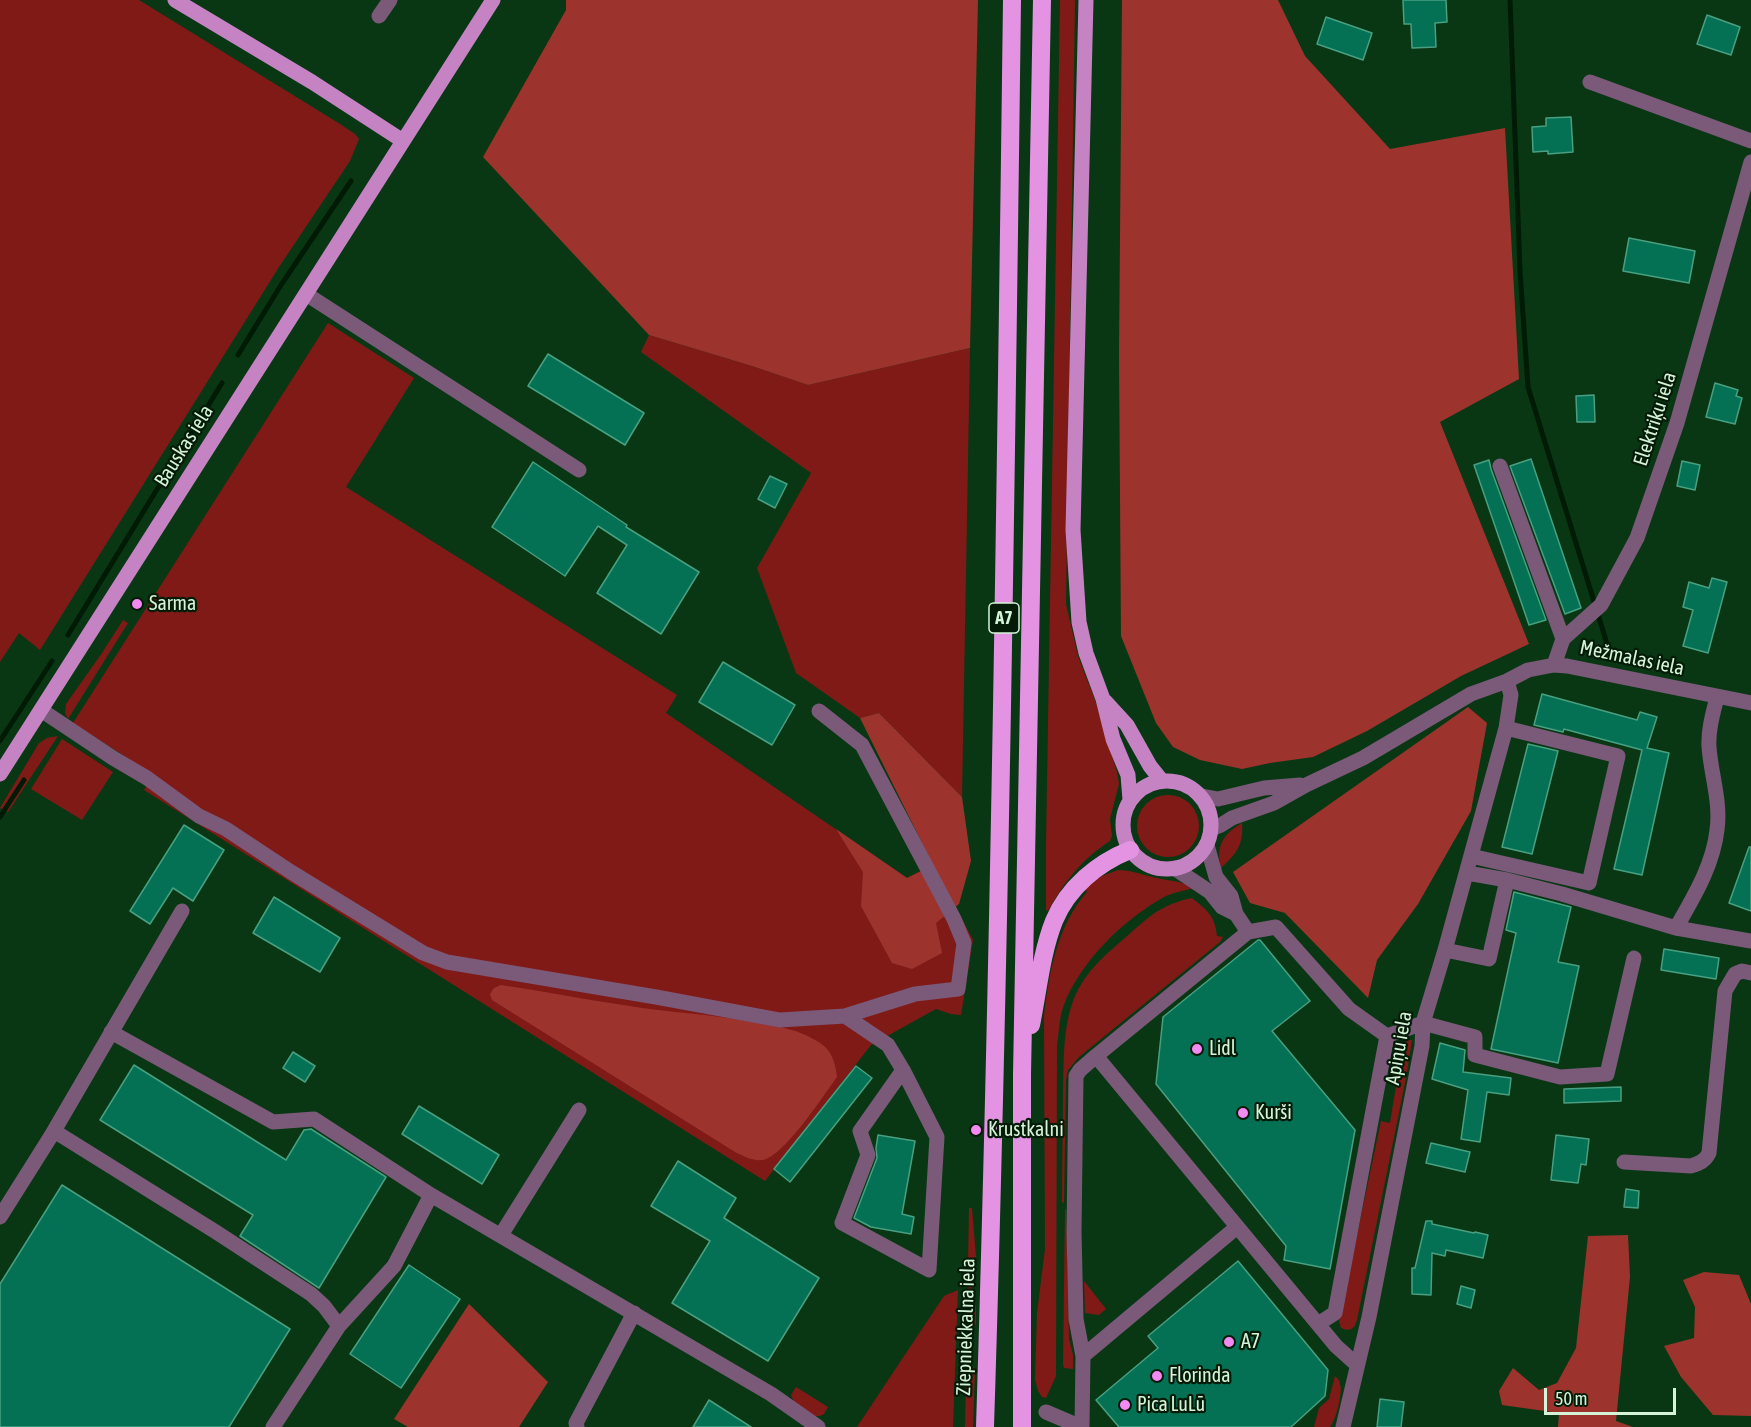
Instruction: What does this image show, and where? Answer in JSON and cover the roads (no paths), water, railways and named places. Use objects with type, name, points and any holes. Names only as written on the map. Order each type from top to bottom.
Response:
[{"type":"highway","name":"Ziepniekkalna iela","points":[[986,1423],[992,1235],[1004,614],[1012,0]]},
{"type":"highway","name":"A7","points":[[1022,1427],[1022,1074],[1041,0]]},
{"type":"highway","points":[[1022,1074],[1044,958],[1054,920],[1070,895],[1090,872],[1115,856],[1130,850]]},
{"type":"main road","points":[[175,0],[312,82],[403,141]]},
{"type":"main road","name":"Bauskas iela","points":[[0,774],[493,0]]},
{"type":"main road","points":[[1086,0],[1073,530],[1078,622],[1086,653],[1103,699],[1113,739],[1128,775],[1130,800]]},
{"type":"main road","points":[[1103,699],[1127,725],[1150,766],[1162,781]]},
{"type":"main road","points":[[1175,781],[1202,796],[1209,811],[1209,837],[1199,855],[1188,863],[1174,868],[1160,869],[1136,858],[1130,850],[1123,828],[1124,814],[1130,800],[1138,790],[1149,783],[1175,781]]},
{"type":"street","points":[[379,16],[390,0]]},
{"type":"street","points":[[1590,82],[1751,141]]},
{"type":"street","name":"Elektriķu iela","points":[[1554,665],[1563,639],[1601,604],[1637,538],[1677,423],[1751,162]]},
{"type":"street","points":[[306,294],[579,470]]},
{"type":"street","points":[[1500,466],[1563,639]]},
{"type":"street","name":"Mežmalas iela","points":[[1306,784],[1363,758],[1471,694],[1507,681],[1528,670],[1554,665],[1751,703]]},
{"type":"street","name":"Apiņu iela","points":[[1343,1427],[1356,1364],[1369,1317],[1422,1046],[1423,1023],[1506,728],[1511,695],[1507,681]]},
{"type":"street","points":[[1676,928],[1708,867],[1718,830],[1716,793],[1709,745],[1710,723],[1717,697]]},
{"type":"street","points":[[41,710],[147,778],[199,816],[226,829],[423,953],[447,962],[780,1020],[845,1017],[915,994],[958,989],[964,944],[954,919],[862,745],[819,711]]},
{"type":"street","points":[[1471,856],[1589,883],[1618,756],[1506,728]]},
{"type":"street","points":[[1202,796],[1218,799],[1264,788],[1306,784]]},
{"type":"street","points":[[1248,932],[1236,914],[1231,896],[1216,877],[1209,837],[1232,818],[1274,803],[1306,784]]},
{"type":"street","points":[[1174,868],[1210,892],[1222,908],[1236,914]]},
{"type":"street","points":[[1467,873],[1507,880],[1676,928],[1751,941]]},
{"type":"street","points":[[1445,950],[1489,959],[1507,880]]},
{"type":"street","points":[[0,1217],[54,1131],[182,911]]},
{"type":"street","points":[[1046,1412],[1082,1427],[1083,1356],[1077,1318],[1074,1232],[1076,1076],[1080,1070],[1248,932],[1276,927],[1349,1009],[1387,1036]]},
{"type":"street","points":[[1387,1036],[1423,1023],[1475,1037],[1475,1055],[1560,1077],[1607,1074],[1634,958]]},
{"type":"street","points":[[1624,1162],[1691,1166],[1706,1159],[1709,1153],[1725,992],[1735,974],[1742,971],[1751,972]]},
{"type":"street","points":[[845,1017],[888,1045],[903,1070],[937,1137],[929,1270],[842,1223],[868,1155],[860,1131],[903,1070]]},
{"type":"street","points":[[111,1032],[273,1122],[314,1119],[431,1195],[771,1394],[818,1427]]},
{"type":"street","points":[[1318,1324],[1335,1313],[1387,1036]]},
{"type":"street","points":[[1096,1056],[1336,1346],[1356,1364]]},
{"type":"street","points":[[501,1235],[579,1110]]},
{"type":"street","points":[[54,1131],[311,1294],[324,1306],[339,1326]]},
{"type":"street","points":[[273,1427],[339,1326],[394,1266],[431,1195]]},
{"type":"street","points":[[1083,1356],[1237,1227]]},
{"type":"street","points":[[577,1427],[576,1424],[634,1313]]},
{"type":"waterway","points":[[1510,0],[1520,271],[1528,387],[1608,647]]},
{"type":"waterway","points":[[238,355],[281,285],[351,181]]},
{"type":"waterway","points":[[68,635],[222,383]]},
{"type":"waterway","points":[[0,741],[52,661]]},
{"type":"waterway","points":[[0,817],[24,780]]},
{"type":"place","name":"Sarma","points":[[137,604]]},
{"type":"place","name":"Lidl","points":[[1197,1049]]},
{"type":"place","name":"Kurši","points":[[1243,1113]]},
{"type":"place","name":"Krustkalni","points":[[976,1130]]},
{"type":"place","name":"A7","points":[[1229,1342]]},
{"type":"place","name":"Florinda","points":[[1157,1376]]},
{"type":"place","name":"Pica LuLū","points":[[1125,1405]]}]
